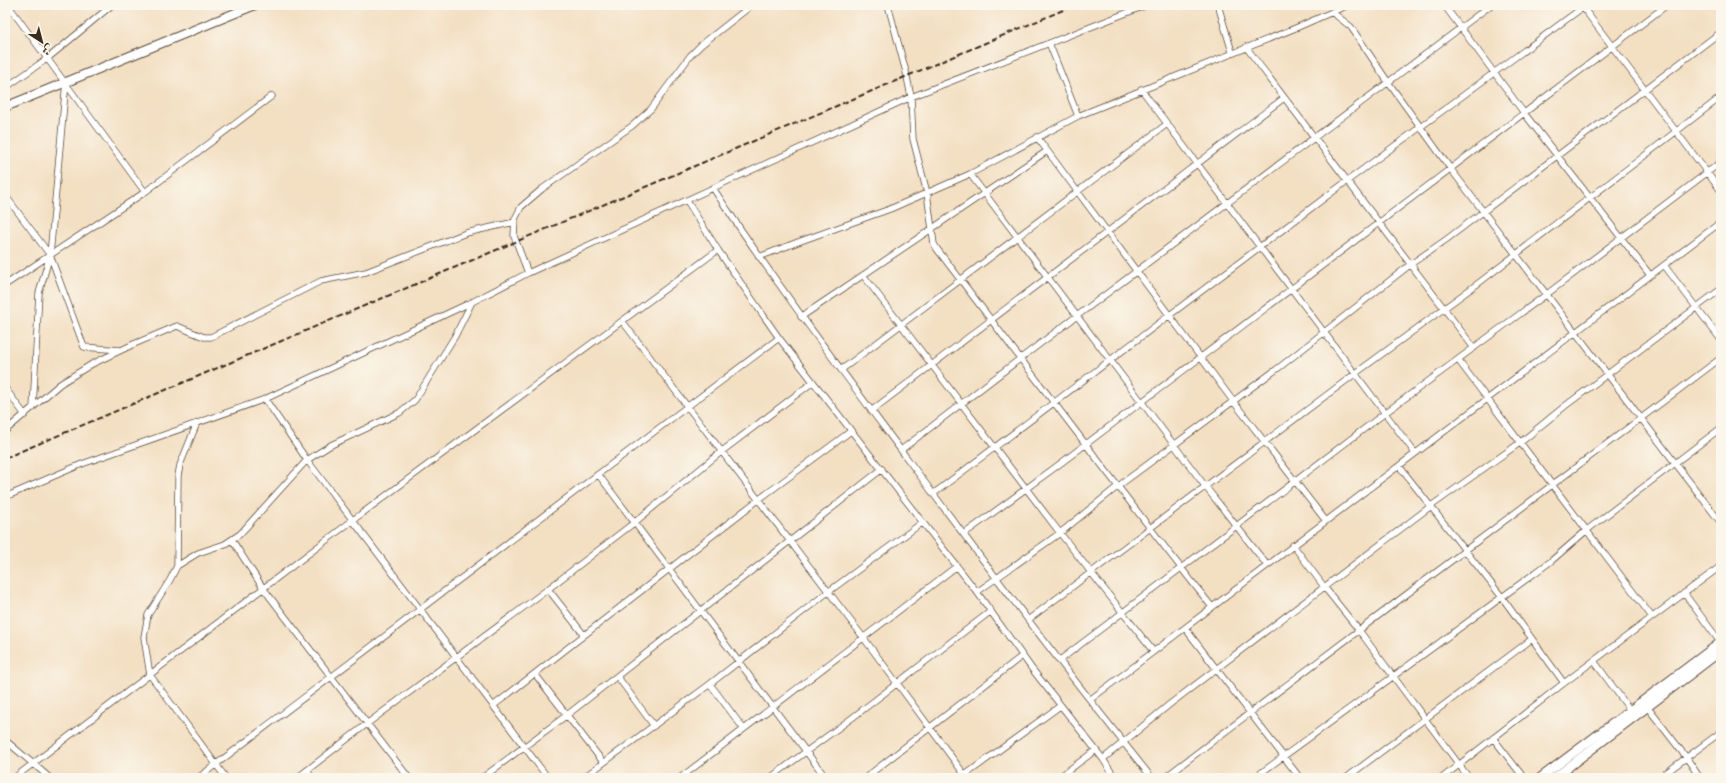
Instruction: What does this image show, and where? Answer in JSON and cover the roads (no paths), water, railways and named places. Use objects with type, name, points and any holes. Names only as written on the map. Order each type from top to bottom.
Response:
[{"type":"street","points":[[8,5],[66,82],[145,192]]},
{"type":"street","points":[[5,88],[48,58],[112,5]]},
{"type":"street","points":[[5,107],[255,5]]},
{"type":"street","points":[[528,274],[514,236],[515,222],[518,212],[522,207],[542,189],[632,126],[646,114],[701,45],[752,5]]},
{"type":"street","points":[[888,5],[906,72],[911,97],[913,139],[927,193],[934,244],[1021,358],[1084,445],[1212,607]]},
{"type":"street","points":[[5,497],[82,464],[265,399],[472,302],[528,274],[911,97],[1147,5]]},
{"type":"street","points":[[1218,5],[1232,52]]},
{"type":"street","points":[[759,257],[890,209],[970,174],[1078,116],[1348,5]]},
{"type":"street","points":[[1444,5],[1556,156],[1650,275]]},
{"type":"street","points":[[901,450],[962,405],[1021,358],[1078,317],[1226,203],[1315,138],[1491,5]]},
{"type":"street","points":[[964,534],[1026,489],[1667,5]]},
{"type":"street","points":[[933,494],[994,446],[1583,6],[1721,191]]},
{"type":"street","points":[[1332,12],[1351,27],[1388,82],[1450,168],[1721,523]]},
{"type":"street","points":[[977,592],[1060,533],[1117,487],[1325,332],[1411,264],[1646,90],[1721,32]]},
{"type":"street","points":[[1049,43],[1078,116]]},
{"type":"street","points":[[1246,47],[1474,348]]},
{"type":"street","points":[[33,408],[39,293],[50,255],[66,82]]},
{"type":"street","points":[[1141,89],[1415,453]]},
{"type":"street","points":[[5,285],[145,192],[272,96]]},
{"type":"street","points":[[1028,620],[1264,441],[1517,255],[1721,97]]},
{"type":"street","points":[[871,411],[1284,98]]},
{"type":"street","points":[[841,370],[1167,124]]},
{"type":"street","points":[[1037,137],[1233,401],[1326,521]]},
{"type":"street","points":[[801,316],[1047,151]]},
{"type":"street","points":[[1060,660],[1296,482],[1385,412],[1547,294],[1721,162]]},
{"type":"street","points":[[970,174],[1266,565]]},
{"type":"street","points":[[713,188],[759,257],[871,411],[1028,620],[1152,778]]},
{"type":"street","points":[[5,195],[50,255],[84,348],[121,350]]},
{"type":"street","points":[[687,201],[718,250],[779,338],[977,592],[1022,656],[1103,759],[1115,778]]},
{"type":"street","points":[[5,431],[60,384],[77,373],[121,350],[177,326],[204,337],[211,337],[321,281],[366,272],[466,233],[515,222]]},
{"type":"street","points":[[1091,699],[1721,222]]},
{"type":"street","points":[[14,778],[353,520],[623,322],[718,250]]},
{"type":"street","points":[[1664,265],[1721,340]]},
{"type":"street","points":[[863,275],[1026,489],[1153,651]]},
{"type":"street","points":[[1103,759],[1122,741],[1216,669],[1431,506],[1521,442],[1565,406],[1721,289]]},
{"type":"street","points":[[177,566],[198,552],[232,540],[240,534],[307,460],[331,445],[399,413],[415,400],[455,336],[472,302]]},
{"type":"street","points":[[623,322],[863,637],[964,777],[1060,706]]},
{"type":"street","points":[[198,778],[779,338]]},
{"type":"street","points":[[1164,778],[1358,630],[1721,358]]},
{"type":"street","points":[[1458,360],[1652,616]]},
{"type":"street","points":[[297,778],[368,723],[548,589],[635,522],[721,452],[813,382]]},
{"type":"street","points":[[5,388],[25,415]]},
{"type":"street","points":[[265,399],[307,460],[548,778]]},
{"type":"street","points":[[197,423],[180,465],[178,476],[177,566],[170,580],[148,614],[144,637],[150,675],[226,778]]},
{"type":"street","points":[[1254,778],[1501,596],[1550,562],[1588,530],[1721,428]]},
{"type":"street","points":[[493,706],[758,500],[851,431]]},
{"type":"street","points":[[1399,466],[1501,596],[1564,683]]},
{"type":"street","points":[[482,778],[567,715],[882,469]]},
{"type":"street","points":[[598,474],[740,661],[826,778]]},
{"type":"street","points":[[583,778],[710,684],[828,592],[923,522]]},
{"type":"street","points":[[232,540],[263,588],[409,778]]},
{"type":"street","points":[[1293,545],[1469,778]]},
{"type":"street","points":[[680,778],[743,728],[957,566]]},
{"type":"street","points":[[1442,778],[1652,616],[1721,566]]},
{"type":"street","points":[[548,589],[584,636]]},
{"type":"street","points":[[1540,778],[1721,642],[1684,593]]},
{"type":"street","points":[[770,778],[852,718],[991,611]]},
{"type":"street","points":[[1185,628],[1300,778]]},
{"type":"street","points":[[1346,778],[1532,639]]},
{"type":"street","points":[[1554,778],[1721,651]]},
{"type":"street","points":[[865,778],[1022,656]]},
{"type":"street","points":[[1594,661],[1630,710]]},
{"type":"street","points":[[535,674],[603,762]]},
{"type":"street","points":[[617,676],[654,726]]},
{"type":"street","points":[[710,684],[743,728]]},
{"type":"street","points":[[1648,708],[1686,757],[1700,778]]},
{"type":"street","points":[[1659,778],[1721,732]]},
{"type":"street","points":[[1493,738],[1524,778]]},
{"type":"street","points":[[5,740],[50,778]]},
{"type":"street","points":[[1058,778],[1096,750]]},
{"type":"street","points":[[307,770],[312,778]]},
{"type":"railway","points":[[5,458],[1075,5]]}]
